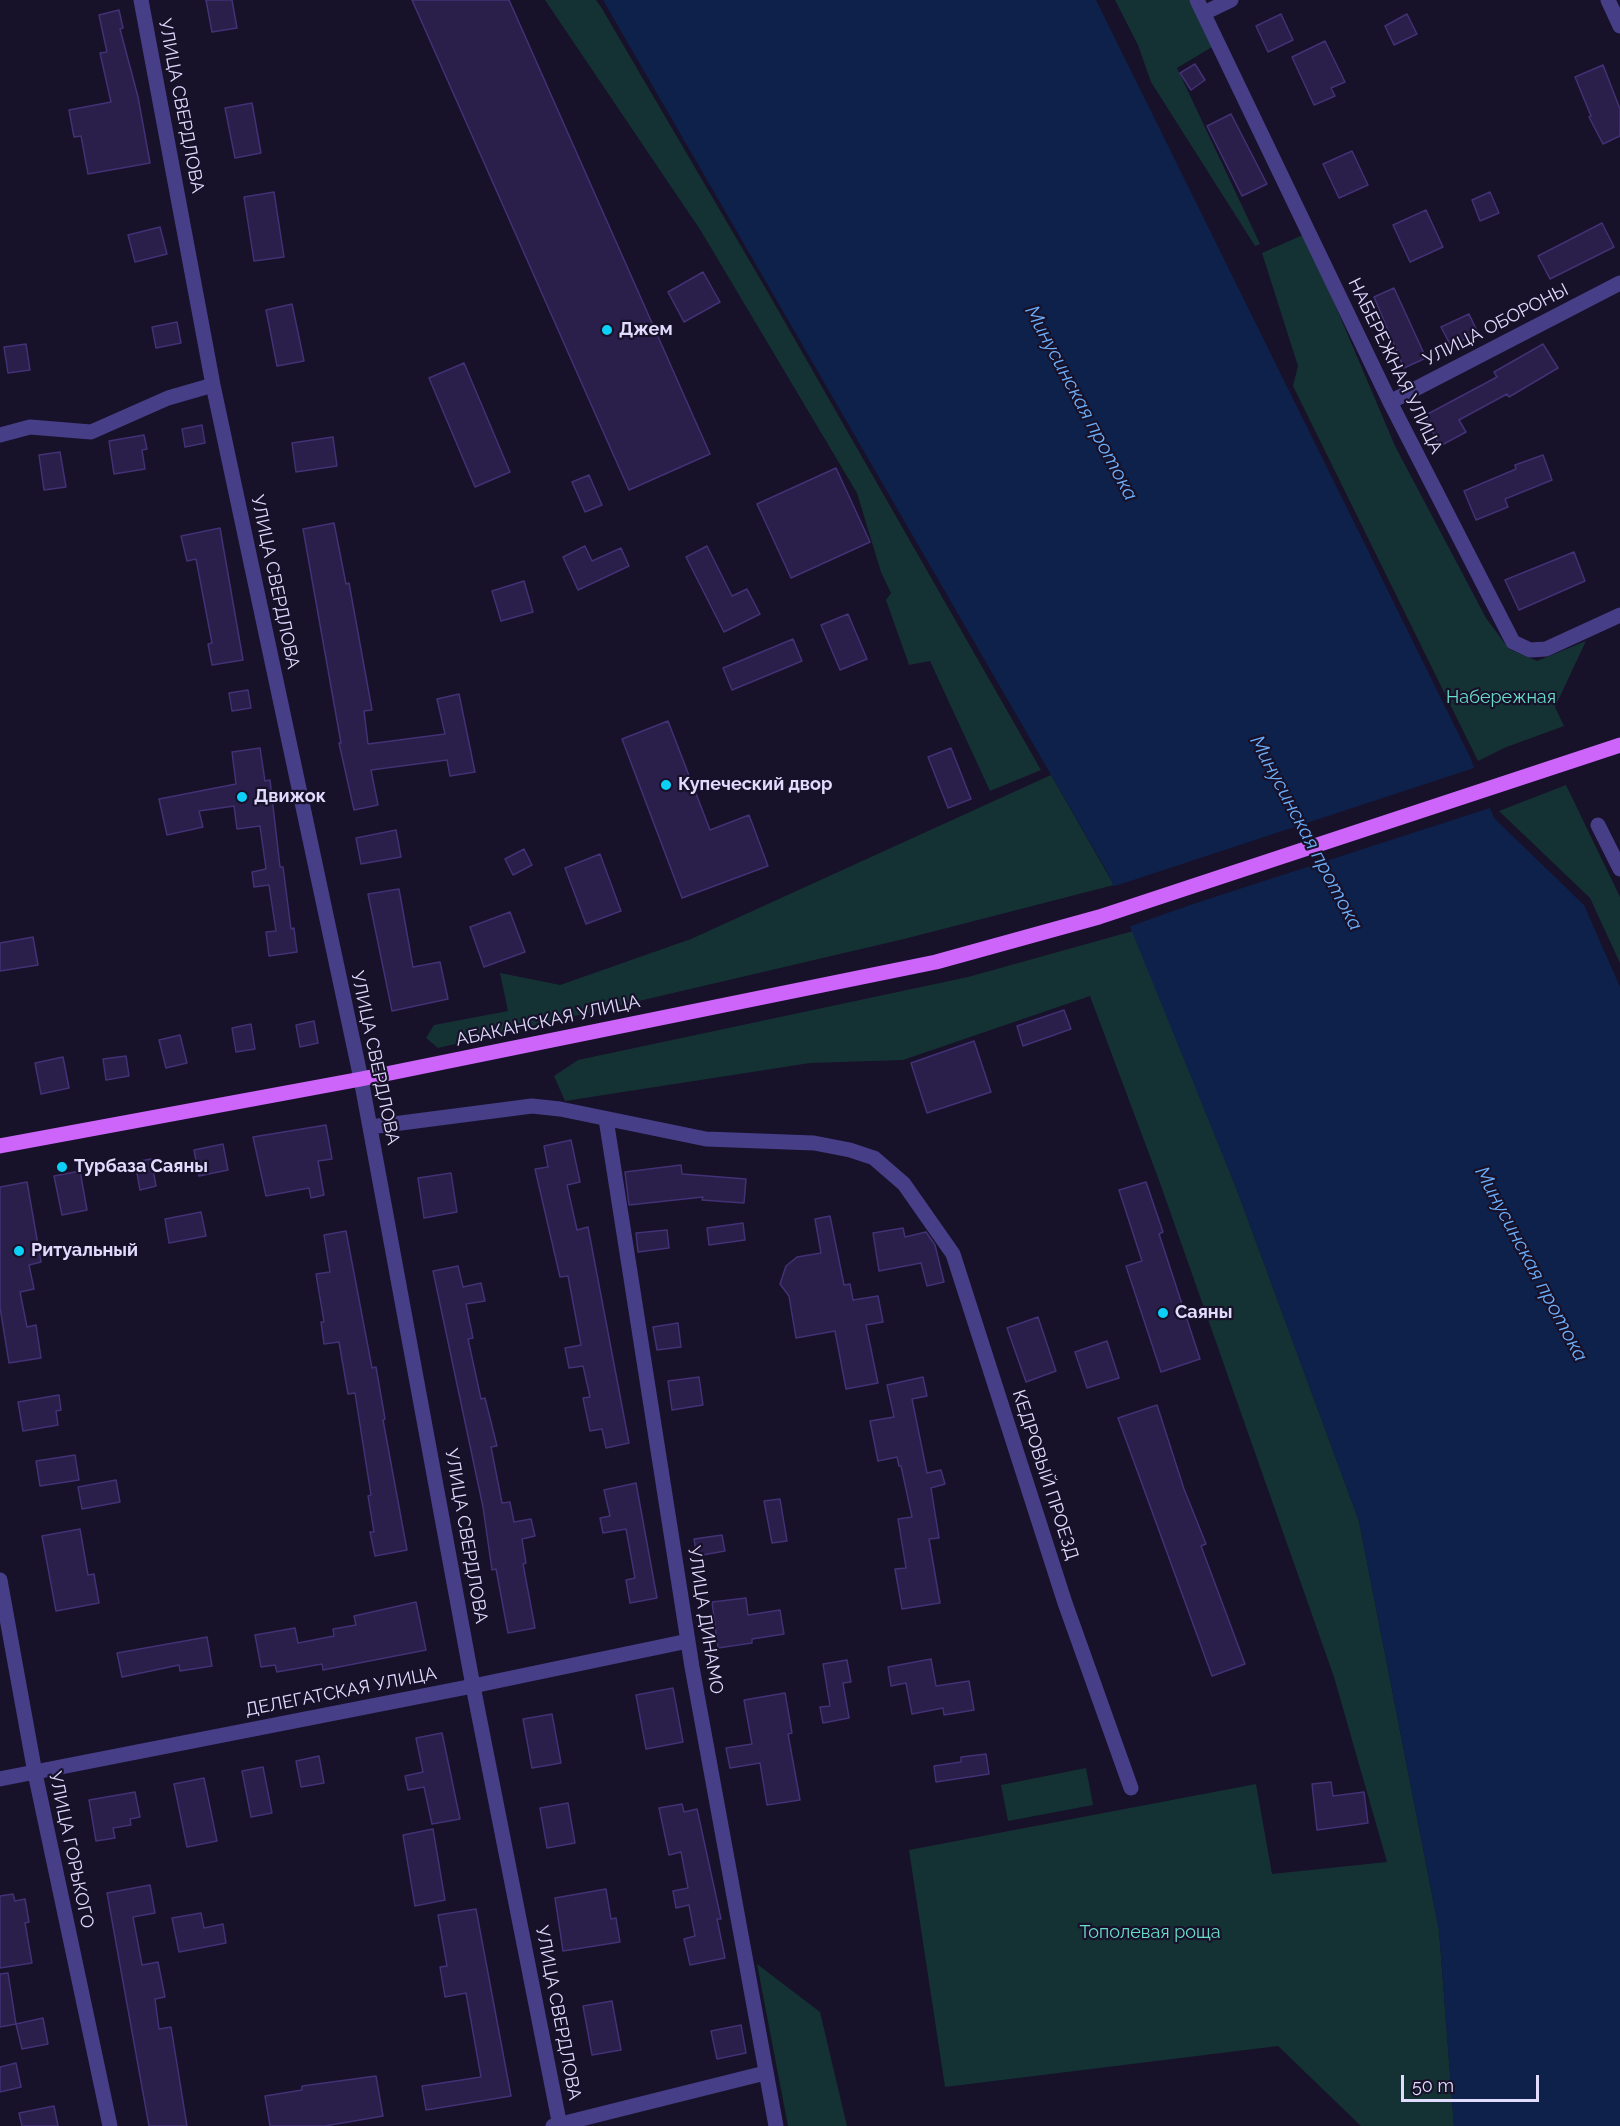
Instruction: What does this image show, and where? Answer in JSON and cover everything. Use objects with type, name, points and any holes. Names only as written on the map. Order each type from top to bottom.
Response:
[{"type":"main road","name":"АБАКАНСКАЯ УЛИЦА","points":[[0,1146],[361,1079],[936,962],[1099,917],[1620,745]]},
{"type":"street","name":"УЛИЦА СВЕРДЛОВА","points":[[141,0],[213,385],[361,1079],[473,1686],[558,2126]]},
{"type":"street","points":[[1201,7],[1231,0]]},
{"type":"street","points":[[1608,0],[1620,26]]},
{"type":"street","name":"НАБЕРЕЖНАЯ УЛИЦА","points":[[1201,7],[1390,402],[1513,642],[1530,650],[1546,649],[1620,615]]},
{"type":"street","name":"УЛИЦА ОБОРОНЫ","points":[[1390,402],[1620,283]]},
{"type":"street","points":[[0,435],[30,427],[91,432],[168,398],[213,385]]},
{"type":"street","points":[[1598,825],[1620,869]]},
{"type":"street","points":[[370,1127],[532,1106],[606,1119]]},
{"type":"street","name":"КЕДРОВЫЙ ПРОЕЗД","points":[[606,1119],[706,1138],[814,1143],[850,1149],[874,1158],[904,1184],[954,1254],[1065,1603],[1131,1788]]},
{"type":"street","name":"УЛИЦА ДИНАМО","points":[[606,1119],[688,1641],[776,2126]]},
{"type":"street","name":"УЛИЦА ГОРЬКОГО","points":[[0,1580],[35,1773],[110,2126]]},
{"type":"street","name":"ДЕЛЕГАТСКАЯ УЛИЦА","points":[[0,1779],[473,1686],[688,1641]]},
{"type":"street","points":[[558,2126],[765,2073]]},
{"type":"green space","points":[[545,0],[596,0],[601,7],[766,289],[1041,770],[990,791],[930,661],[909,665],[886,600],[891,593],[881,572],[857,493],[701,231]]},
{"type":"green space","points":[[1115,0],[1190,0],[1212,47],[1177,68],[1260,244],[1255,246],[1151,82],[1138,45]]},
{"type":"green space","name":"Набережная","points":[[1305,234],[1395,446],[1486,618],[1509,649],[1537,661],[1586,641],[1555,707],[1564,726],[1504,748],[1478,761],[1293,386],[1298,366],[1262,253]]},
{"type":"green space","points":[[1051,775],[1114,885],[904,939],[438,1048],[426,1038],[434,1025],[508,1011],[500,973],[560,985],[691,939]]},
{"type":"green space","points":[[1566,785],[1620,897],[1620,963],[1590,898],[1499,811]]},
{"type":"green space","name":"Тополевая роща","points":[[1133,931],[1237,1190],[1359,1521],[1439,1930],[1454,2126],[1361,2126],[1278,2046],[945,2087],[909,1850],[1256,1784],[1272,1874],[1387,1862],[1334,1677],[1160,1183],[1090,996],[903,1060],[810,1063],[565,1101],[554,1076],[578,1060],[968,977]]},
{"type":"green space","points":[[1086,1768],[1093,1805],[1008,1821],[1001,1785]]},
{"type":"green space","points":[[757,1964],[820,2012],[847,2126],[788,2126]]},
{"type":"water","name":"Минусинская протока","points":[[603,0],[1096,0],[1470,757],[1494,818],[1584,905],[1620,987],[1620,2126],[1454,2126],[1439,1930],[1359,1521],[1237,1190],[1109,875]]},
{"type":"pier","points":[[1477,767],[1493,807],[1128,927],[1112,887]]},
{"type":"building","points":[[206,0],[232,0],[237,28],[212,32]]},
{"type":"building","name":"Джем","points":[[412,0],[509,0],[710,454],[629,490]]},
{"type":"building","points":[[119,10],[123,28],[120,29],[138,97],[150,163],[88,174],[81,136],[74,137],[69,110],[111,102],[100,53],[107,52],[99,15]]},
{"type":"building","points":[[1281,14],[1293,40],[1268,52],[1256,26]]},
{"type":"building","points":[[1407,14],[1417,34],[1394,45],[1385,26]]},
{"type":"building","points":[[1325,41],[1345,82],[1331,88],[1335,96],[1314,105],[1292,57]]},
{"type":"building","points":[[1195,64],[1205,80],[1191,90],[1180,73]]},
{"type":"building","points":[[1603,65],[1620,109],[1620,136],[1603,144],[1589,117],[1591,116],[1575,77]]},
{"type":"building","points":[[252,103],[261,153],[235,158],[225,108]]},
{"type":"building","points":[[1231,114],[1267,184],[1242,196],[1207,126]]},
{"type":"building","points":[[1352,151],[1368,185],[1339,198],[1323,164]]},
{"type":"building","points":[[274,192],[284,257],[254,261],[244,197]]},
{"type":"building","points":[[1490,192],[1499,213],[1480,221],[1472,200]]},
{"type":"building","points":[[1426,210],[1443,247],[1410,262],[1393,225]]},
{"type":"building","points":[[1602,223],[1614,247],[1550,279],[1538,256]]},
{"type":"building","points":[[160,227],[167,254],[135,262],[128,235]]},
{"type":"building","points":[[703,272],[720,302],[684,322],[668,292]]},
{"type":"building","points":[[1394,288],[1426,358],[1404,368],[1374,297]]},
{"type":"building","points":[[292,304],[304,361],[277,366],[266,310]]},
{"type":"building","points":[[1469,314],[1478,333],[1451,346],[1441,327]]},
{"type":"building","points":[[177,322],[181,343],[156,348],[152,327]]},
{"type":"building","points":[[26,344],[30,370],[8,373],[4,347]]},
{"type":"building","points":[[1543,344],[1558,368],[1509,397],[1507,394],[1459,420],[1466,432],[1440,446],[1424,416],[1497,377],[1494,372]]},
{"type":"building","points":[[464,363],[510,472],[475,487],[429,378]]},
{"type":"building","points":[[202,425],[205,443],[185,447],[182,429]]},
{"type":"building","points":[[144,435],[147,449],[142,450],[145,469],[114,474],[109,441]]},
{"type":"building","points":[[333,437],[337,466],[296,472],[292,443]]},
{"type":"building","points":[[60,452],[66,487],[44,490],[39,455]]},
{"type":"building","points":[[1543,455],[1552,480],[1505,499],[1508,507],[1476,520],[1464,491],[1516,469],[1515,465]]},
{"type":"building","points":[[836,468],[870,542],[791,578],[757,504]]},
{"type":"building","points":[[589,475],[602,505],[585,512],[572,482]]},
{"type":"building","points":[[334,523],[346,584],[349,583],[372,710],[364,711],[368,744],[445,734],[437,699],[459,694],[475,772],[450,776],[447,760],[371,770],[378,805],[354,810],[339,743],[341,743],[303,529]]},
{"type":"building","points":[[220,528],[243,660],[212,665],[208,644],[212,643],[196,559],[187,561],[181,536]]},
{"type":"building","points":[[585,546],[592,561],[621,548],[629,566],[578,590],[563,557]]},
{"type":"building","points":[[707,546],[732,596],[747,589],[760,614],[724,632],[686,557]]},
{"type":"building","points":[[1574,552],[1585,581],[1519,610],[1505,580]]},
{"type":"building","points":[[524,581],[533,612],[501,621],[492,591]]},
{"type":"building","points":[[848,614],[867,659],[840,670],[821,625]]},
{"type":"building","points":[[793,639],[802,661],[732,690],[723,668]]},
{"type":"building","points":[[248,690],[251,708],[232,711],[229,693]]},
{"type":"building","points":[[668,721],[710,830],[749,815],[768,866],[682,898],[622,739]]},
{"type":"building","points":[[260,748],[265,781],[270,780],[280,867],[283,867],[291,929],[294,928],[297,952],[269,956],[266,932],[276,931],[269,885],[254,887],[252,872],[266,869],[260,826],[237,829],[234,806],[199,811],[203,827],[167,835],[159,799],[236,784],[232,752]]},
{"type":"building","points":[[951,748],[971,799],[948,808],[928,757]]},
{"type":"building","points":[[396,830],[401,857],[361,864],[356,838]]},
{"type":"building","points":[[524,849],[532,865],[513,875],[505,859]]},
{"type":"building","points":[[600,854],[621,911],[586,924],[565,868]]},
{"type":"building","points":[[399,889],[413,967],[440,962],[448,999],[392,1011],[368,894]]},
{"type":"building","points":[[510,912],[525,952],[484,967],[470,927]]},
{"type":"building","points":[[33,937],[38,965],[0,971],[0,943]]},
{"type":"building","points":[[1064,1010],[1071,1029],[1023,1046],[1017,1026]]},
{"type":"building","points":[[314,1021],[318,1043],[300,1047],[296,1025]]},
{"type":"building","points":[[251,1024],[255,1049],[236,1052],[232,1028]]},
{"type":"building","points":[[180,1035],[187,1063],[166,1068],[159,1040]]},
{"type":"building","points":[[974,1041],[991,1092],[927,1113],[911,1063]]},
{"type":"building","points":[[126,1056],[129,1076],[106,1080],[103,1059]]},
{"type":"building","points":[[63,1057],[69,1088],[41,1094],[35,1063]]},
{"type":"building","points":[[326,1125],[332,1159],[318,1161],[324,1195],[311,1198],[309,1188],[266,1196],[253,1137]]},
{"type":"building","points":[[571,1140],[580,1182],[567,1185],[577,1230],[588,1227],[629,1443],[606,1448],[602,1429],[590,1431],[583,1398],[590,1397],[583,1366],[569,1368],[565,1348],[581,1345],[568,1276],[560,1277],[535,1169],[548,1167],[544,1146]]},
{"type":"building","points":[[223,1144],[228,1170],[199,1176],[194,1150]]},
{"type":"building","points":[[151,1159],[156,1186],[140,1190],[135,1162]]},
{"type":"building","points":[[681,1165],[682,1174],[746,1179],[744,1203],[702,1200],[703,1197],[629,1205],[625,1172]]},
{"type":"building","points":[[80,1171],[87,1210],[62,1215],[54,1176]]},
{"type":"building","points":[[451,1173],[457,1212],[424,1218],[418,1178]]},
{"type":"building","points":[[27,1182],[41,1262],[29,1265],[34,1289],[20,1292],[27,1327],[36,1325],[41,1358],[9,1363],[0,1307],[0,1187]]},
{"type":"building","name":"Саяны","points":[[1146,1182],[1163,1232],[1159,1234],[1200,1359],[1161,1372],[1126,1266],[1142,1261],[1119,1190]]},
{"type":"building","points":[[201,1212],[206,1236],[169,1243],[165,1219]]},
{"type":"building","points":[[830,1216],[844,1285],[850,1284],[853,1300],[878,1296],[883,1322],[866,1325],[878,1383],[846,1389],[835,1331],[796,1338],[789,1296],[780,1284],[786,1266],[797,1257],[821,1253],[815,1219]]},
{"type":"building","points":[[743,1223],[745,1240],[709,1245],[707,1228]]},
{"type":"building","points":[[903,1228],[905,1237],[926,1232],[935,1245],[944,1282],[927,1286],[921,1263],[879,1271],[873,1233]]},
{"type":"building","points":[[667,1230],[669,1248],[638,1252],[636,1233]]},
{"type":"building","points":[[346,1231],[372,1368],[376,1367],[385,1419],[383,1420],[407,1550],[375,1556],[370,1532],[374,1532],[368,1496],[371,1495],[355,1393],[348,1394],[339,1342],[324,1344],[321,1322],[324,1322],[316,1274],[330,1272],[324,1235]]},
{"type":"building","points":[[458,1266],[463,1287],[481,1283],[485,1301],[466,1304],[473,1338],[468,1339],[481,1399],[485,1398],[497,1446],[491,1447],[502,1503],[510,1502],[514,1522],[531,1519],[535,1536],[522,1539],[526,1563],[523,1564],[535,1628],[508,1633],[496,1569],[492,1570],[483,1507],[433,1271]]},
{"type":"building","points":[[1038,1317],[1056,1371],[1026,1382],[1007,1328]]},
{"type":"building","points":[[678,1323],[681,1347],[657,1350],[653,1327]]},
{"type":"building","points":[[1107,1341],[1119,1378],[1087,1388],[1075,1352]]},
{"type":"building","points":[[699,1377],[703,1405],[672,1410],[668,1381]]},
{"type":"building","points":[[923,1377],[927,1396],[912,1399],[927,1473],[941,1470],[945,1484],[931,1488],[939,1538],[929,1539],[940,1603],[902,1609],[895,1569],[906,1568],[898,1519],[912,1517],[901,1466],[899,1466],[897,1457],[878,1461],[870,1421],[894,1417],[887,1385]]},
{"type":"building","points":[[59,1395],[61,1410],[56,1411],[58,1425],[23,1431],[18,1402]]},
{"type":"building","points":[[1157,1405],[1184,1489],[1206,1544],[1201,1546],[1245,1664],[1212,1676],[1118,1418]]},
{"type":"building","points":[[75,1455],[79,1480],[40,1486],[36,1461]]},
{"type":"building","points":[[116,1480],[120,1502],[82,1509],[78,1487]]},
{"type":"building","points":[[636,1483],[657,1598],[630,1603],[626,1580],[635,1578],[626,1529],[603,1533],[600,1518],[610,1516],[604,1490]]},
{"type":"building","points":[[780,1499],[787,1541],[772,1543],[764,1501]]},
{"type":"building","points":[[80,1529],[88,1575],[94,1574],[99,1603],[56,1611],[42,1536]]},
{"type":"building","points":[[722,1535],[725,1551],[697,1556],[694,1539]]},
{"type":"building","points":[[746,1598],[748,1615],[780,1610],[784,1634],[752,1639],[752,1643],[718,1648],[712,1602]]},
{"type":"building","points":[[416,1602],[426,1650],[323,1670],[322,1664],[277,1672],[275,1665],[261,1667],[255,1635],[295,1628],[298,1643],[334,1636],[333,1629],[356,1625],[354,1616]]},
{"type":"building","points":[[207,1637],[212,1666],[180,1671],[179,1665],[122,1677],[117,1653]]},
{"type":"building","points":[[931,1659],[936,1686],[969,1681],[974,1710],[944,1715],[943,1708],[912,1714],[906,1683],[891,1686],[888,1667]]},
{"type":"building","points":[[847,1660],[851,1682],[843,1683],[849,1718],[823,1723],[820,1707],[830,1706],[823,1664]]},
{"type":"building","points":[[673,1688],[683,1742],[646,1749],[636,1695]]},
{"type":"building","points":[[785,1693],[792,1733],[788,1734],[800,1800],[767,1805],[760,1763],[730,1768],[726,1748],[752,1744],[744,1700]]},
{"type":"building","points":[[552,1714],[561,1763],[532,1768],[523,1719]]},
{"type":"building","points":[[442,1733],[460,1819],[432,1824],[424,1787],[408,1790],[405,1776],[423,1772],[416,1738]]},
{"type":"building","points":[[986,1754],[989,1774],[936,1782],[934,1766],[961,1762],[961,1757]]},
{"type":"building","points":[[319,1756],[324,1783],[301,1787],[296,1761]]},
{"type":"building","points":[[263,1767],[272,1813],[251,1817],[242,1771]]},
{"type":"building","points":[[204,1778],[217,1841],[187,1847],[174,1784]]},
{"type":"building","points":[[1331,1782],[1333,1796],[1364,1792],[1368,1823],[1317,1830],[1312,1784]]},
{"type":"building","points":[[135,1792],[140,1817],[130,1819],[131,1825],[113,1828],[115,1838],[96,1841],[89,1800]]},
{"type":"building","points":[[568,1803],[575,1843],[547,1848],[540,1808]]},
{"type":"building","points":[[682,1804],[684,1812],[697,1809],[721,1919],[717,1919],[725,1958],[690,1965],[684,1939],[695,1936],[689,1905],[676,1908],[673,1891],[688,1888],[681,1852],[669,1855],[659,1808]]},
{"type":"building","points":[[433,1829],[445,1900],[415,1906],[403,1835]]},
{"type":"building","points":[[150,1885],[155,1913],[133,1917],[142,1965],[158,1962],[165,1997],[155,1999],[159,2029],[171,2027],[187,2126],[149,2126],[107,1893]]},
{"type":"building","points":[[606,1889],[611,1919],[616,1918],[620,1942],[563,1951],[555,1898]]},
{"type":"building","points":[[13,1894],[15,1901],[25,1899],[29,1922],[25,1923],[32,1963],[0,1968],[0,1896]]},
{"type":"building","points":[[476,1909],[511,2096],[426,2110],[422,2086],[481,2077],[466,1993],[445,1997],[440,1967],[447,1966],[438,1915]]},
{"type":"building","points":[[201,1913],[204,1928],[223,1924],[226,1943],[179,1952],[172,1918]]},
{"type":"building","points":[[8,1973],[16,2024],[0,2027],[0,1974]]},
{"type":"building","points":[[612,2001],[621,2050],[592,2055],[583,2006]]},
{"type":"building","points":[[43,2018],[48,2044],[22,2049],[16,2024]]},
{"type":"building","points":[[741,2025],[746,2053],[717,2059],[711,2031]]},
{"type":"building","points":[[16,2063],[21,2087],[0,2092],[0,2067]]},
{"type":"building","points":[[376,2076],[383,2116],[325,2126],[270,2126],[265,2096],[302,2090],[302,2086]]},
{"type":"building","points":[[54,2106],[58,2126],[22,2126],[19,2113]]},
{"type":"place","name":"Джем","points":[[607,330]]},
{"type":"place","name":"Купеческий двор","points":[[666,785]]},
{"type":"place","name":"Движок","points":[[242,797]]},
{"type":"place","name":"Турбаза Саяны","points":[[62,1167]]},
{"type":"place","name":"Ритуальный","points":[[19,1251]]},
{"type":"place","name":"Саяны","points":[[1163,1313]]}]
